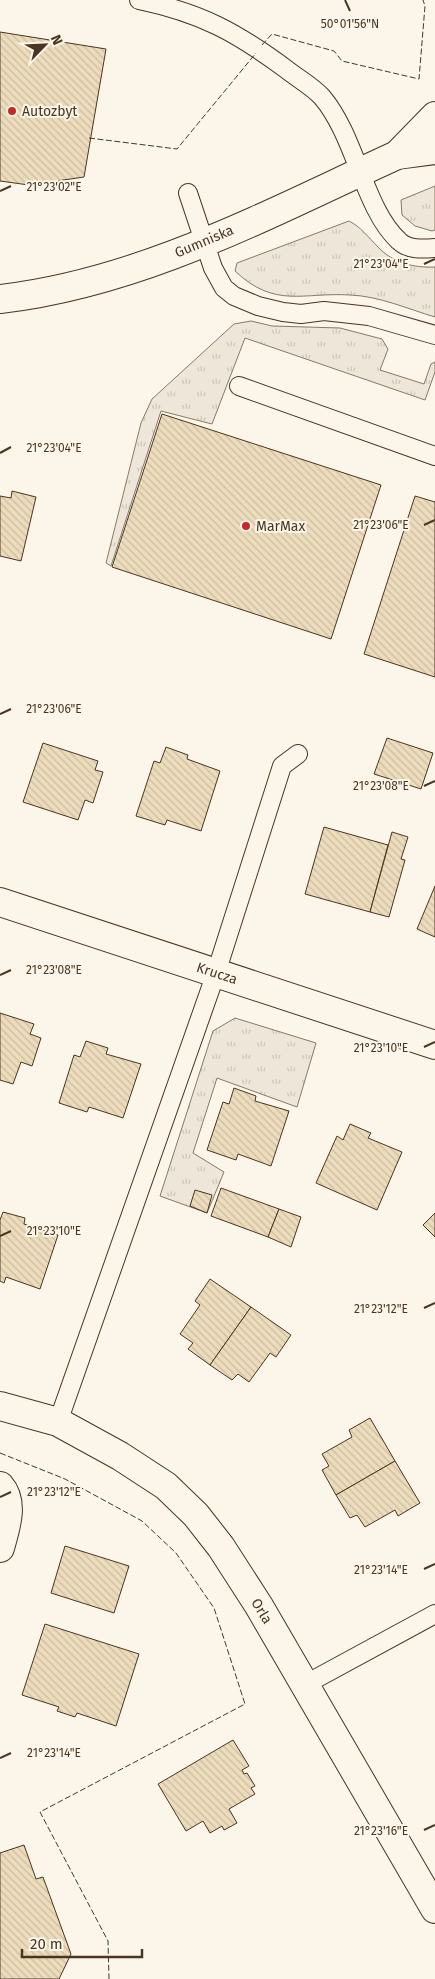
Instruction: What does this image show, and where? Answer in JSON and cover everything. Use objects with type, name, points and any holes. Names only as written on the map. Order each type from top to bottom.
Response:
[{"type":"street","points":[[397,155],[435,116]]},
{"type":"street","points":[[397,155],[435,150]]},
{"type":"street","name":"Gumniska","points":[[0,299],[93,280],[157,261],[203,243],[397,155]]},
{"type":"street","name":"Krucza","points":[[0,902],[435,1045]]},
{"type":"street","name":"Orla","points":[[0,1406],[58,1422],[166,1486],[196,1515],[222,1547],[306,1684],[435,1909]]},
{"type":"street","points":[[0,1486],[8,1505],[8,1518],[0,1548]]},
{"type":"lane","points":[[139,0],[170,6],[215,22],[259,49],[321,96],[345,133],[375,204],[389,229],[400,242],[418,249],[435,248]]},
{"type":"lane","points":[[188,193],[203,243],[224,288],[234,296],[258,306],[301,314],[324,311],[369,316],[435,336]]},
{"type":"lane","points":[[239,386],[435,456]]},
{"type":"lane","points":[[58,1422],[216,973],[282,766],[298,754]]},
{"type":"lane","points":[[306,1684],[435,1614]]},
{"type":"green space","points":[[435,186],[435,230],[432,231],[415,226],[402,215],[401,200]]},
{"type":"green space","points":[[349,221],[361,229],[378,247],[397,261],[419,267],[435,267],[435,317],[383,300],[361,296],[277,295],[249,283],[235,271],[237,263]]},
{"type":"green space","points":[[251,321],[272,326],[340,328],[382,339],[388,349],[380,370],[424,384],[431,364],[435,362],[435,372],[425,400],[245,338],[212,424],[161,411],[111,566],[106,563],[141,423],[152,399],[234,324]]},
{"type":"green space","points":[[235,1018],[316,1043],[297,1107],[217,1078],[193,1153],[224,1172],[207,1213],[160,1196],[213,1031]]},
{"type":"building","points":[[0,32],[106,49],[84,177],[29,185],[0,181]]},
{"type":"building","name":"MarMax","points":[[162,414],[381,485],[331,639],[112,567]]},
{"type":"building","points":[[12,491],[36,497],[21,561],[0,556],[0,496],[11,498]]},
{"type":"building","points":[[415,496],[435,502],[435,677],[364,654]]},
{"type":"building","points":[[387,738],[433,753],[421,789],[374,774]]},
{"type":"building","points":[[43,743],[98,761],[95,770],[103,772],[93,803],[85,800],[78,820],[23,802]]},
{"type":"building","points":[[166,747],[188,755],[187,759],[220,771],[201,831],[167,820],[165,825],[136,816],[154,761],[160,763]]},
{"type":"building","points":[[324,827],[388,845],[370,912],[305,894]]},
{"type":"building","points":[[392,832],[408,837],[401,859],[405,860],[389,917],[370,912]]},
{"type":"building","points":[[435,886],[435,937],[417,929]]},
{"type":"building","points":[[0,1013],[34,1024],[30,1034],[41,1038],[32,1066],[21,1062],[13,1084],[0,1080]]},
{"type":"building","points":[[86,1041],[108,1048],[106,1054],[141,1064],[123,1118],[89,1107],[87,1112],[59,1103],[74,1055],[80,1057]]},
{"type":"building","points":[[234,1088],[256,1096],[255,1101],[289,1111],[271,1166],[238,1154],[236,1160],[207,1150],[223,1102],[229,1104]]},
{"type":"building","points":[[350,1124],[371,1133],[368,1138],[402,1152],[377,1210],[316,1183],[337,1136],[343,1140]]},
{"type":"building","points":[[221,1188],[279,1209],[268,1237],[211,1216]]},
{"type":"building","points":[[195,1190],[212,1195],[207,1213],[190,1206]]},
{"type":"building","points":[[279,1209],[301,1217],[291,1247],[268,1237]]},
{"type":"building","points":[[3,1212],[25,1218],[24,1224],[58,1235],[40,1289],[6,1277],[4,1283],[0,1281],[0,1220]]},
{"type":"building","points":[[435,1213],[435,1237],[423,1225]]},
{"type":"building","points":[[210,1279],[251,1307],[210,1365],[188,1349],[193,1343],[180,1334],[200,1305],[195,1301]]},
{"type":"building","points":[[251,1307],[291,1335],[276,1357],[270,1353],[249,1382],[238,1374],[232,1380],[210,1365]]},
{"type":"building","points":[[370,1418],[395,1461],[336,1495],[322,1470],[329,1466],[322,1454],[352,1437],[349,1430]]},
{"type":"building","points":[[395,1461],[420,1503],[398,1516],[395,1510],[365,1527],[357,1515],[350,1518],[336,1495]]},
{"type":"building","points":[[65,1546],[129,1566],[114,1613],[51,1593]]},
{"type":"building","points":[[45,1624],[139,1654],[116,1726],[77,1713],[75,1717],[57,1711],[59,1707],[22,1695]]},
{"type":"building","points":[[233,1740],[249,1766],[242,1770],[244,1774],[247,1773],[255,1786],[251,1788],[255,1794],[229,1809],[237,1823],[224,1830],[222,1826],[210,1833],[203,1821],[186,1831],[158,1784]]},
{"type":"building","points":[[24,1845],[36,1879],[43,1877],[71,1954],[59,1979],[0,1979],[0,1853]]},
{"type":"fence","points":[[262,45],[272,34],[334,51],[342,61],[419,79],[425,6],[423,0]]},
{"type":"fence","points":[[89,138],[177,149],[256,53]]},
{"type":"fence","points":[[0,1453],[65,1479],[142,1521],[176,1553],[214,1608],[245,1704],[40,1812],[108,1941],[109,1979]]},
{"type":"place","name":"Autozbyt","points":[[12,111]]},
{"type":"place","name":"MarMax","points":[[246,526]]}]
